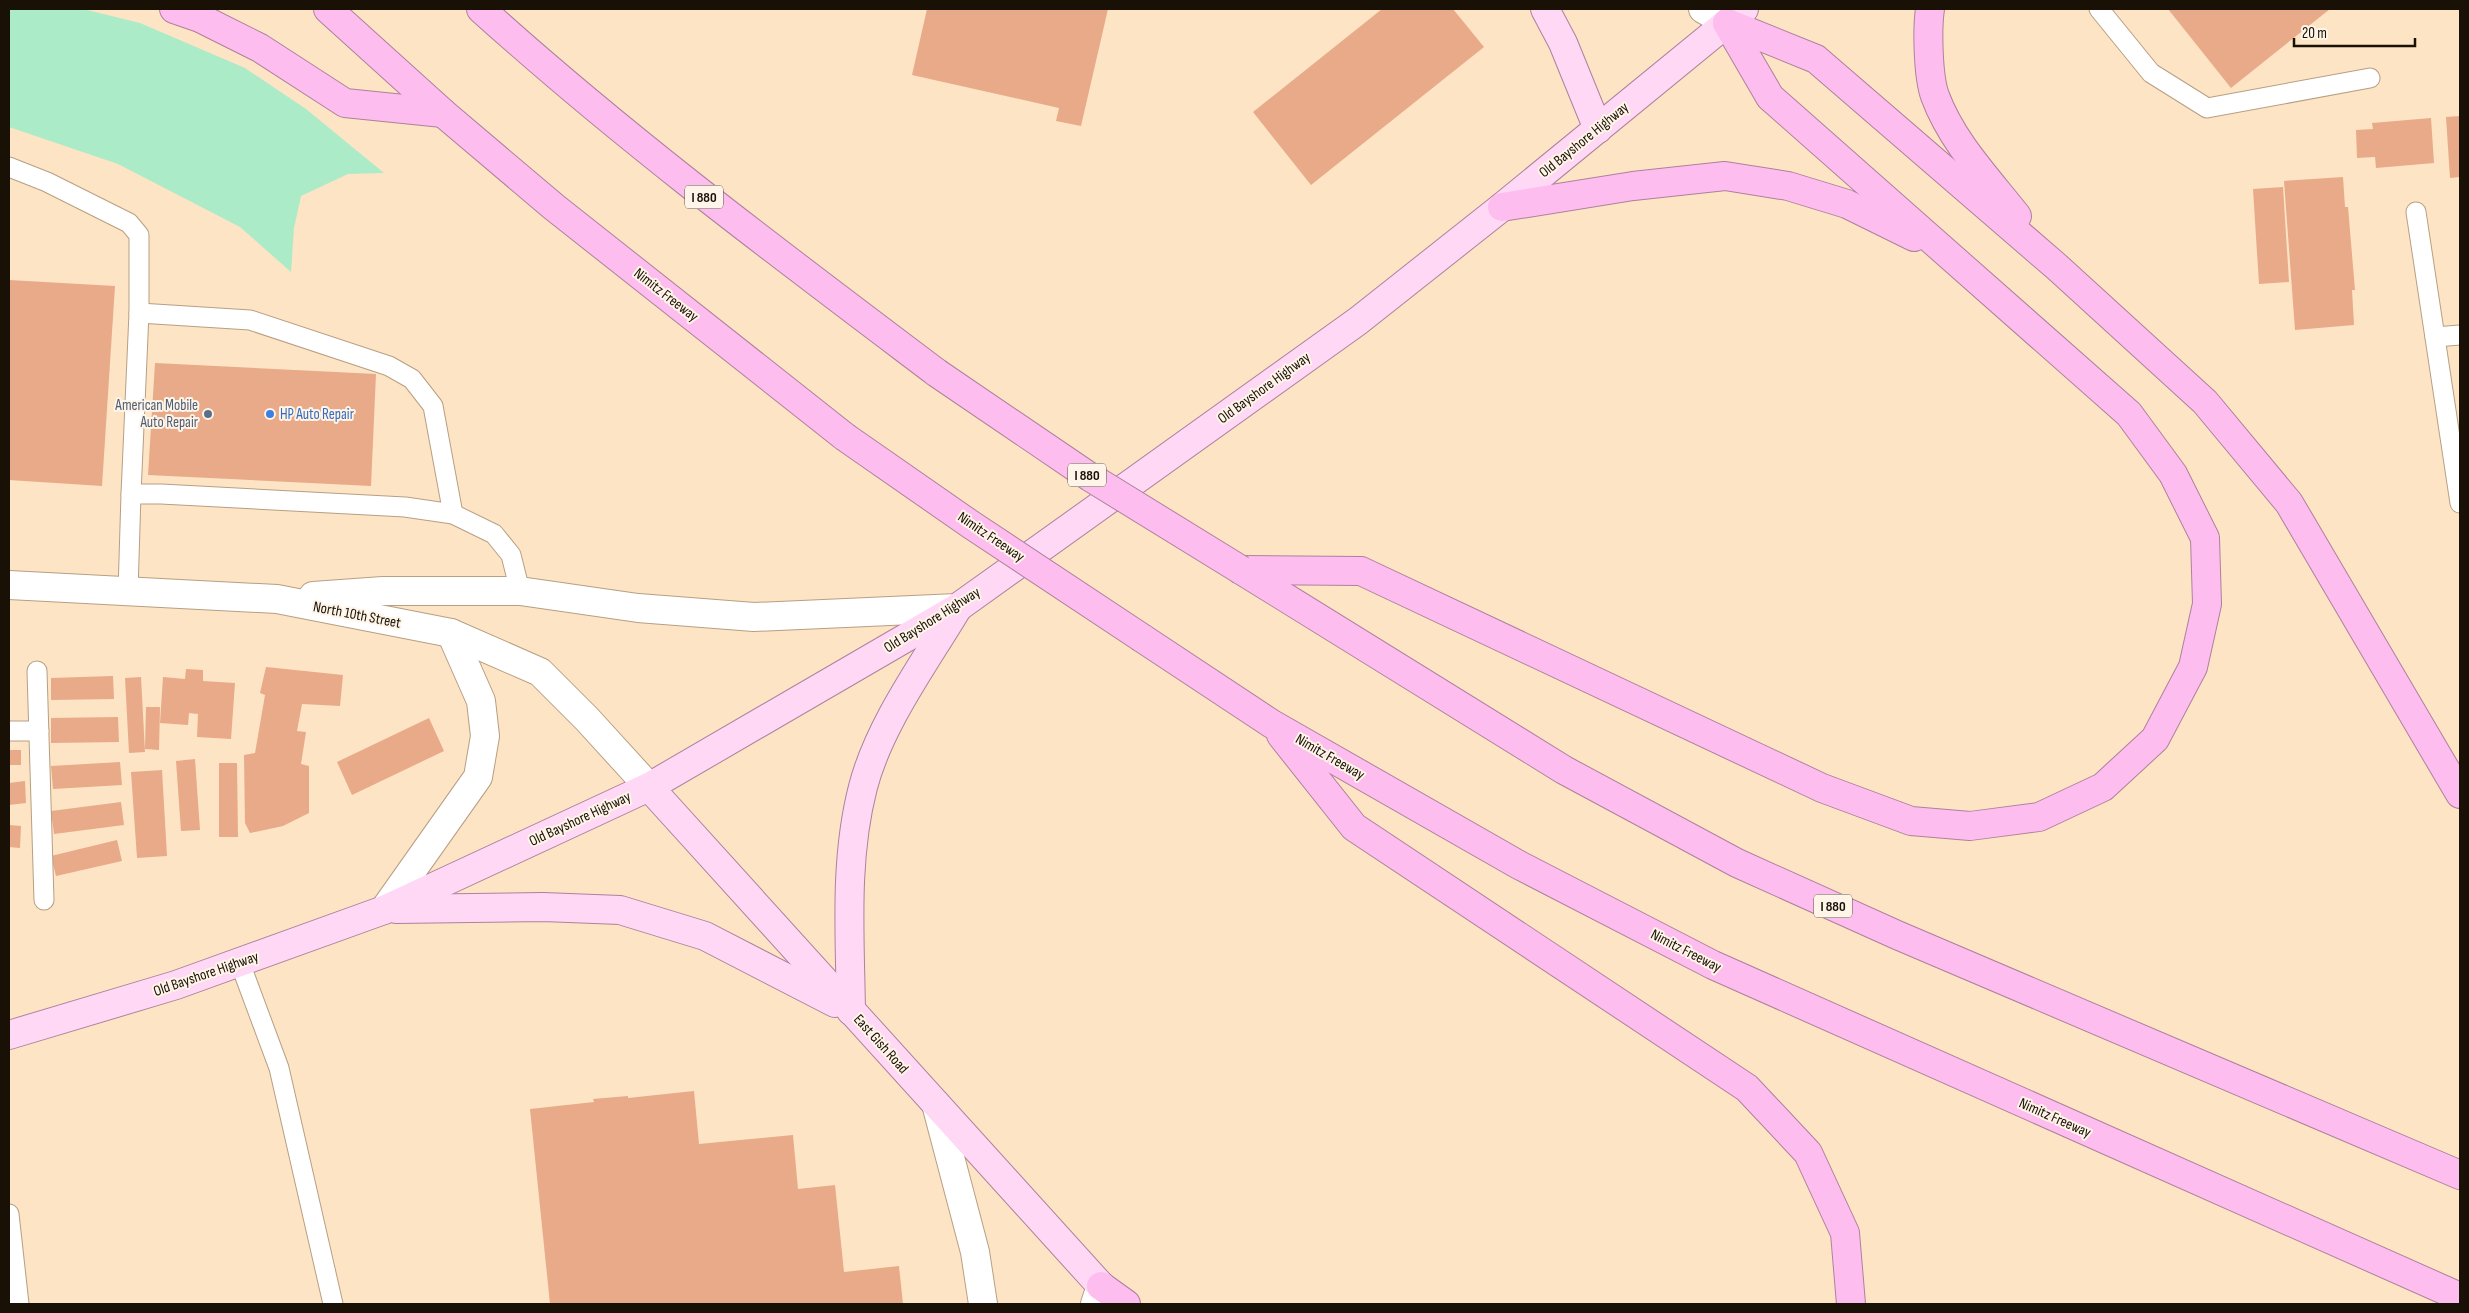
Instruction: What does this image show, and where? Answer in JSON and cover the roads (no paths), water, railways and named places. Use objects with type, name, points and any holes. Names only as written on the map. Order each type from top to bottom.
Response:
[{"type":"highway","points":[[174,9],[200,18],[260,48],[344,103],[443,113]]},
{"type":"highway","name":"Nimitz Freeway","points":[[328,9],[443,113],[554,207],[845,437],[970,524],[1272,724],[1519,866],[1713,966],[2460,1297]]},
{"type":"highway","name":"I 880","points":[[481,9],[538,60],[715,206],[937,373],[1090,477],[1564,770],[1738,863],[1897,936],[2460,1175]]},
{"type":"highway","points":[[1930,9],[1927,30],[1934,95],[1959,143],[2057,266]]},
{"type":"highway","points":[[1241,570],[1361,571],[1822,788],[1911,821],[1970,826],[2039,817],[2103,787],[2155,739],[2193,667],[2207,604],[2205,538],[2173,474],[2129,414],[1770,97],[1735,16]]},
{"type":"highway","points":[[1735,16],[1816,59],[2057,266],[2205,402],[2289,503],[2460,794]]},
{"type":"highway","points":[[1502,207],[1633,186],[1725,176],[1788,186],[1847,204],[1945,252]]},
{"type":"highway","points":[[1272,724],[1354,827],[1747,1088],[1808,1153],[1845,1233],[1851,1304]]},
{"type":"highway","points":[[1102,1298],[1126,1304]]},
{"type":"main road","points":[[1545,9],[1563,43],[1598,129]]},
{"type":"main road","points":[[1703,9],[1735,16]]},
{"type":"main road","name":"Old Bayshore Highway","points":[[9,1035],[176,985],[384,910],[649,787],[957,608],[1358,321],[1502,207],[1735,16]]},
{"type":"main road","name":"North 10th Street","points":[[9,585],[277,599],[451,632],[540,672],[587,719],[649,787]]},
{"type":"main road","points":[[277,599],[383,591],[520,591],[638,608],[754,617],[957,608]]},
{"type":"main road","points":[[384,910],[543,907],[620,910],[705,936],[851,1011],[849,862],[863,786],[885,730],[957,608]]},
{"type":"main road","points":[[384,910],[478,777],[485,736],[481,701],[451,632]]},
{"type":"main road","name":"East Gish Road","points":[[649,787],[936,1104],[1102,1298]]},
{"type":"main road","points":[[936,1104],[975,1252],[982,1304]]},
{"type":"lane","points":[[2099,9],[2151,73],[2208,108],[2370,78]]},
{"type":"lane","points":[[9,167],[47,182],[129,223],[139,235],[139,313],[128,592]]},
{"type":"lane","points":[[2416,212],[2460,503]]},
{"type":"lane","points":[[139,313],[250,320],[389,366],[412,379],[433,406],[453,514]]},
{"type":"lane","points":[[2434,337],[2460,335]]},
{"type":"lane","points":[[131,494],[405,507],[453,514],[494,534],[511,555],[520,591]]},
{"type":"lane","points":[[37,671],[44,900]]},
{"type":"lane","points":[[9,731],[39,731]]},
{"type":"lane","points":[[240,963],[279,1068],[333,1304]]},
{"type":"lane","points":[[9,1214],[19,1304]]},
{"type":"place","name":"American Mobile Auto Repair","points":[[208,414]]},
{"type":"place","name":"HP Auto Repair","points":[[270,414]]}]
